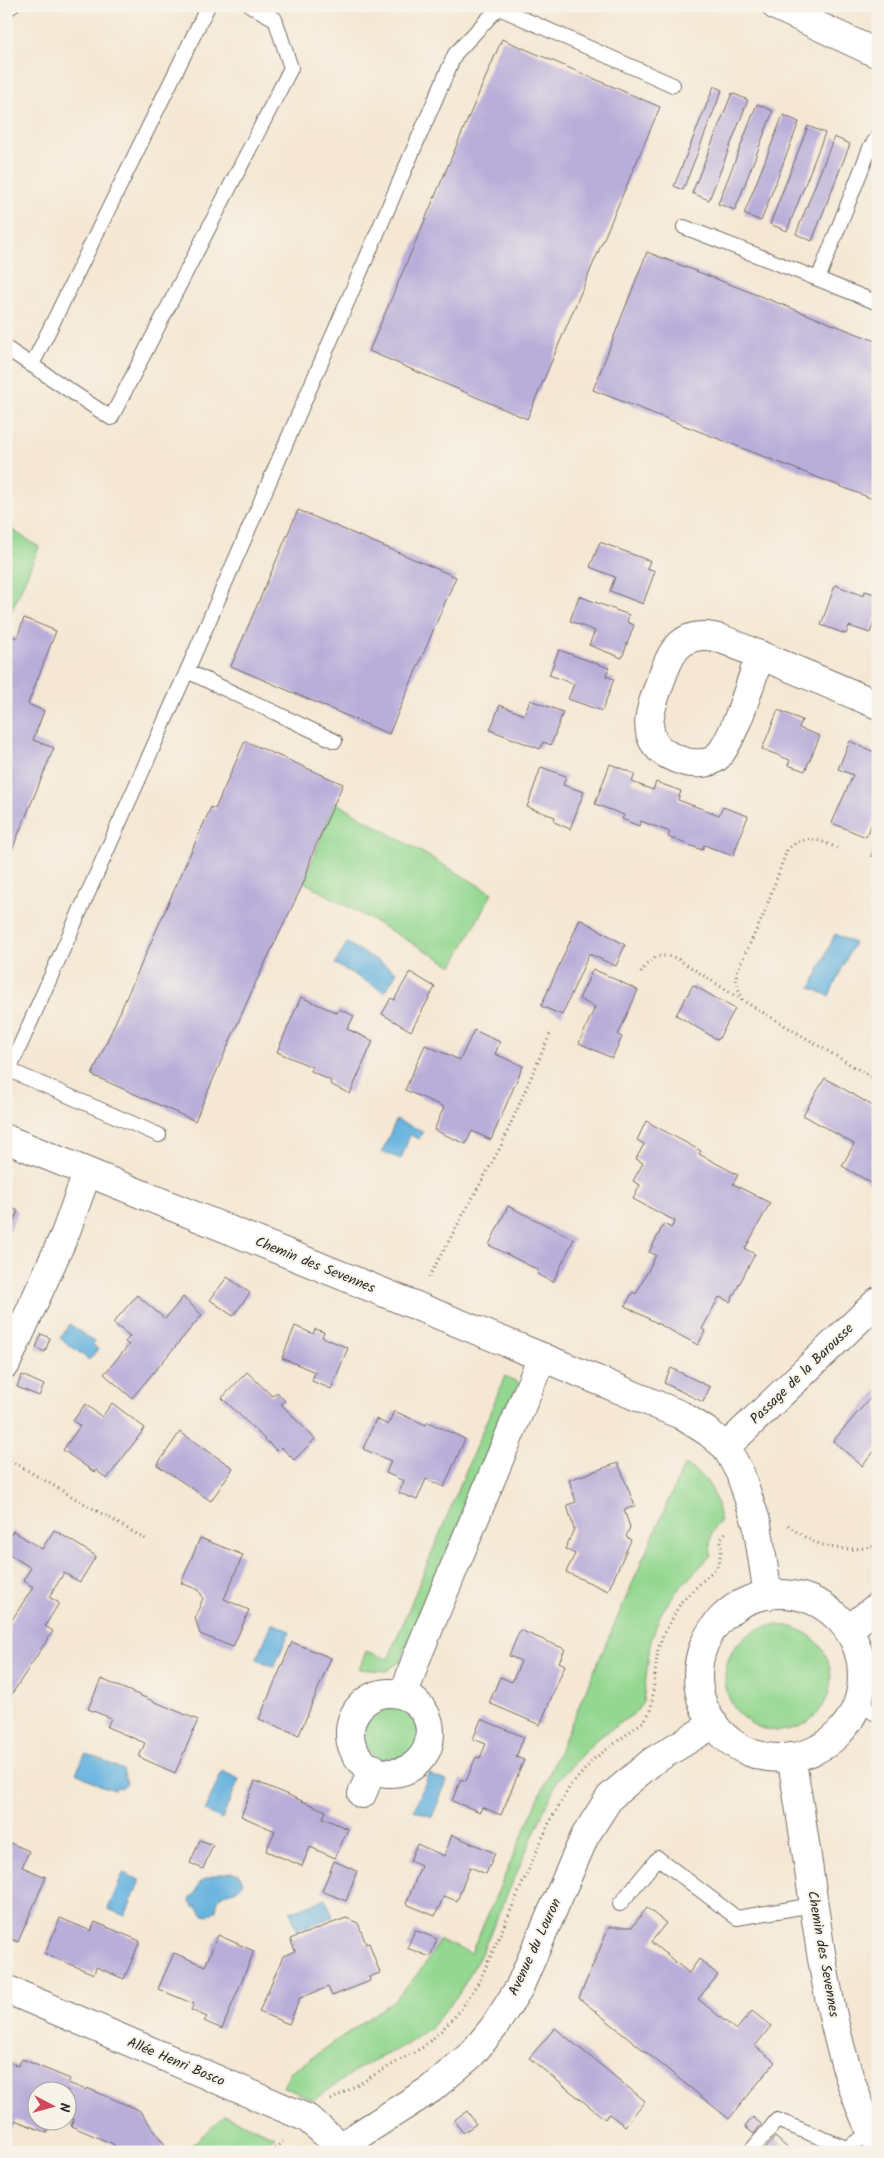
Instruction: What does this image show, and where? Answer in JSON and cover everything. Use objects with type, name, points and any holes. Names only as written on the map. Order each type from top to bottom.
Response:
[{"type":"street","points":[[776,6],[878,54]]},
{"type":"street","points":[[760,655],[730,737],[714,760],[700,763],[686,762],[668,756],[656,747],[648,719],[651,707],[668,658],[688,638],[709,636],[760,655],[878,705]]},
{"type":"street","name":"Chemin des Sevennes","points":[[6,1139],[681,1415],[708,1432],[726,1447],[740,1473],[757,1524],[768,1595]]},
{"type":"street","points":[[6,1364],[65,1234],[87,1173]]},
{"type":"street","name":"Passage de la Barousse","points":[[726,1447],[878,1302]]},
{"type":"street","points":[[404,1695],[416,1660],[542,1357]]},
{"type":"street","points":[[768,1595],[791,1595],[813,1601],[833,1613],[848,1630],[857,1648],[862,1685],[868,1709],[849,1720],[828,1742],[791,1757],[762,1756],[747,1751],[723,1735],[714,1724],[706,1711],[699,1685],[701,1657],[711,1631],[730,1611],[742,1604],[768,1595]]},
{"type":"street","points":[[848,1630],[878,1606]]},
{"type":"street","points":[[390,1692],[404,1695],[415,1701],[424,1710],[429,1723],[430,1736],[427,1749],[420,1760],[410,1768],[390,1772],[373,1768],[361,1760],[354,1749],[350,1736],[352,1723],[357,1711],[366,1701],[378,1695],[390,1692]]},
{"type":"street","name":"Avenue du Louron","points":[[336,2149],[432,2089],[472,2054],[494,2027],[519,1988],[585,1836],[610,1797],[653,1761],[714,1724]]},
{"type":"street","name":"Chemin des Sevennes","points":[[791,1757],[827,1989],[840,2049],[853,2089],[874,2139]]},
{"type":"street","points":[[362,1794],[373,1768]]},
{"type":"street","name":"Allée Henri Bosco","points":[[6,1989],[307,2118],[336,2149]]},
{"type":"lane","points":[[6,10],[12,6]]},
{"type":"lane","points":[[32,365],[208,6]]},
{"type":"lane","points":[[6,348],[110,418],[291,68],[275,18],[251,6]]},
{"type":"lane","points":[[159,1135],[8,1074],[187,671],[455,54],[500,7],[673,85]]},
{"type":"lane","points":[[818,279],[870,148],[878,136]]},
{"type":"lane","points":[[684,227],[878,303]]},
{"type":"lane","points":[[187,671],[335,740]]},
{"type":"lane","points":[[620,1904],[658,1858],[737,1918],[814,1905]]},
{"type":"lane","points":[[750,2152],[777,2120],[845,2150],[874,2139]]},
{"type":"path","points":[[742,1000],[737,991],[737,971],[763,916],[787,850],[794,843],[807,838],[821,840],[837,848]]},
{"type":"path","points":[[641,973],[648,962],[657,956],[665,955],[676,958],[742,1000],[878,1081]]},
{"type":"path","points":[[417,1306],[431,1272],[501,1146],[551,1032]]},
{"type":"path","points":[[6,1458],[147,1540]]},
{"type":"green space","points":[[6,526],[39,547],[6,624]]},
{"type":"green space","points":[[335,802],[492,893],[453,966],[304,882]]},
{"type":"green space","points":[[505,1376],[519,1383],[400,1662],[386,1671],[359,1669],[366,1651],[388,1659]]},
{"type":"green space","points":[[684,1465],[706,1481],[714,1495],[720,1522],[712,1533],[711,1555],[675,1593],[660,1615],[650,1644],[643,1702],[635,1713],[597,1739],[557,1781],[482,1952],[459,1994],[431,2027],[406,2045],[364,2065],[314,2100],[283,2087],[290,2073],[393,2001],[419,1972],[439,1940],[471,1953]]},
{"type":"green space","points":[[778,1625],[798,1629],[815,1641],[827,1658],[831,1678],[827,1698],[815,1715],[798,1727],[778,1731],[758,1727],[741,1715],[729,1698],[725,1678],[729,1658],[741,1641],[758,1629]]},
{"type":"green space","points":[[391,1704],[407,1709],[415,1717],[420,1733],[415,1749],[407,1757],[391,1762],[375,1757],[367,1749],[362,1733],[367,1717],[375,1709]]},
{"type":"green space","points":[[225,2115],[275,2136],[256,2152],[184,2152]]},
{"type":"water","points":[[835,934],[854,943],[829,996],[811,988]]},
{"type":"water","points":[[347,943],[397,972],[385,992],[335,964]]},
{"type":"water","points":[[396,1120],[423,1131],[419,1139],[410,1135],[401,1159],[382,1152]]},
{"type":"water","points":[[70,1324],[95,1343],[93,1345],[98,1349],[89,1360],[60,1338]]},
{"type":"water","points":[[272,1623],[290,1631],[274,1667],[257,1659]]},
{"type":"water","points":[[85,1754],[97,1757],[123,1770],[127,1783],[122,1788],[116,1787],[115,1790],[102,1786],[76,1773]]},
{"type":"water","points":[[222,1771],[239,1779],[222,1819],[205,1811]]},
{"type":"water","points":[[429,1774],[447,1781],[432,1817],[414,1810]]},
{"type":"water","points":[[232,1872],[239,1874],[243,1881],[236,1890],[220,1897],[216,1910],[208,1916],[203,1915],[197,1907],[193,1907],[190,1902],[191,1897],[203,1880],[215,1875]]},
{"type":"water","points":[[123,1873],[140,1880],[125,1916],[108,1909]]},
{"type":"water","points":[[326,1899],[333,1917],[297,1930],[290,1912]]},
{"type":"building","points":[[502,39],[660,107],[527,419],[369,351]]},
{"type":"building","points":[[714,86],[722,90],[683,190],[674,186]]},
{"type":"building","points":[[732,93],[748,100],[709,200],[692,193]]},
{"type":"building","points":[[757,104],[773,111],[735,210],[718,204]]},
{"type":"building","points":[[783,115],[799,122],[761,221],[744,214]]},
{"type":"building","points":[[808,126],[825,133],[787,231],[770,224]]},
{"type":"building","points":[[834,137],[850,144],[812,241],[796,234]]},
{"type":"building","points":[[647,252],[878,342],[878,501],[593,390]]},
{"type":"building","points":[[298,510],[456,577],[389,734],[231,666]]},
{"type":"building","points":[[600,542],[650,561],[647,568],[655,571],[643,604],[610,591],[615,577],[590,567]]},
{"type":"building","points":[[835,585],[864,596],[865,591],[878,595],[878,610],[870,633],[849,626],[846,634],[821,625]]},
{"type":"building","points":[[579,596],[629,615],[627,622],[634,625],[622,658],[589,645],[595,631],[570,621]]},
{"type":"building","points":[[24,618],[56,631],[28,704],[44,711],[33,740],[54,748],[9,857],[6,856],[6,634],[17,638]]},
{"type":"building","points":[[559,650],[609,668],[606,676],[614,679],[602,711],[568,699],[574,684],[549,675]]},
{"type":"building","points":[[530,700],[563,712],[551,745],[543,742],[540,749],[490,730],[500,705],[524,715]]},
{"type":"building","points":[[778,710],[802,720],[799,728],[820,736],[805,771],[788,765],[790,760],[762,749]]},
{"type":"building","points":[[245,741],[343,784],[313,852],[304,882],[254,986],[195,1121],[92,1075],[211,807],[215,809]]},
{"type":"building","points":[[850,741],[878,754],[878,776],[875,782],[878,783],[878,810],[866,837],[832,823],[853,775],[838,769]]},
{"type":"building","points":[[610,764],[635,774],[632,782],[653,790],[656,782],[681,791],[678,800],[719,815],[723,807],[748,816],[733,856],[704,845],[702,850],[668,837],[670,832],[641,821],[639,826],[622,819],[624,815],[595,804]]},
{"type":"building","points":[[541,767],[566,776],[563,785],[584,792],[570,829],[554,822],[555,817],[527,807]]},
{"type":"building","points":[[875,844],[878,845],[878,858],[871,856]]},
{"type":"building","points":[[580,919],[625,945],[616,966],[589,954],[562,1015],[541,1006]]},
{"type":"building","points":[[593,969],[638,990],[618,1035],[622,1037],[612,1058],[579,1043],[595,1007],[579,999]]},
{"type":"building","points":[[410,972],[435,987],[411,1031],[382,1014],[391,998],[394,1000]]},
{"type":"building","points":[[693,985],[735,1009],[718,1040],[676,1015]]},
{"type":"building","points":[[301,997],[337,1013],[339,1009],[354,1016],[347,1029],[373,1041],[350,1094],[330,1084],[331,1081],[311,1071],[312,1067],[277,1052]]},
{"type":"building","points":[[474,1030],[500,1042],[495,1054],[523,1066],[491,1140],[472,1131],[466,1144],[434,1130],[444,1107],[405,1090],[425,1045],[460,1060]]},
{"type":"building","points":[[825,1078],[878,1109],[878,1187],[842,1166],[854,1144],[803,1115]]},
{"type":"building","points":[[646,1121],[701,1151],[699,1154],[738,1175],[733,1184],[770,1203],[745,1249],[755,1254],[730,1302],[719,1297],[702,1329],[705,1331],[698,1345],[625,1306],[633,1292],[636,1294],[656,1255],[649,1252],[664,1224],[671,1228],[675,1221],[633,1199],[640,1185],[633,1181],[643,1163],[636,1159],[644,1144],[637,1140]]},
{"type":"building","points":[[6,1205],[18,1211],[6,1239]]},
{"type":"building","points":[[508,1206],[574,1239],[553,1282],[537,1274],[538,1270],[489,1245]]},
{"type":"building","points":[[227,1277],[250,1293],[233,1316],[210,1300]]},
{"type":"building","points":[[137,1295],[165,1319],[183,1297],[202,1315],[132,1398],[104,1374],[129,1345],[125,1342],[130,1336],[113,1323]]},
{"type":"building","points":[[295,1326],[313,1334],[315,1329],[324,1332],[322,1337],[348,1348],[331,1389],[312,1381],[315,1372],[282,1358]]},
{"type":"building","points":[[41,1334],[50,1338],[45,1352],[36,1348]]},
{"type":"building","points":[[671,1368],[710,1387],[703,1402],[664,1383]]},
{"type":"building","points":[[247,1372],[272,1396],[277,1392],[285,1401],[281,1404],[315,1439],[294,1460],[281,1447],[277,1451],[222,1398]]},
{"type":"building","points":[[22,1375],[44,1385],[39,1396],[17,1387]]},
{"type":"building","points":[[878,1389],[878,1447],[862,1466],[833,1441]]},
{"type":"building","points":[[112,1403],[145,1428],[107,1479],[63,1450],[80,1426],[73,1421],[85,1404],[102,1417]]},
{"type":"building","points":[[394,1411],[426,1425],[428,1422],[465,1439],[444,1487],[426,1479],[417,1500],[399,1493],[404,1481],[386,1473],[391,1461],[363,1449],[376,1419],[388,1425]]},
{"type":"building","points":[[180,1432],[233,1468],[211,1501],[157,1465]]},
{"type":"building","points":[[618,1463],[635,1506],[624,1510],[630,1527],[626,1537],[631,1540],[608,1591],[566,1572],[575,1554],[565,1549],[574,1529],[567,1505],[576,1502],[569,1480]]},
{"type":"building","points":[[54,1530],[96,1556],[80,1582],[64,1573],[49,1597],[59,1603],[45,1626],[53,1631],[6,1703],[6,1629],[33,1587],[23,1580],[31,1568],[6,1552],[6,1542],[13,1531],[42,1549]]},
{"type":"building","points":[[200,1538],[243,1555],[224,1599],[249,1610],[233,1647],[200,1634],[195,1618],[203,1598],[199,1590],[181,1583]]},
{"type":"building","points":[[520,1630],[565,1649],[559,1662],[565,1665],[540,1725],[489,1703],[500,1677],[512,1682],[521,1661],[509,1656]]},
{"type":"building","points":[[292,1642],[331,1658],[299,1735],[259,1719]]},
{"type":"building","points":[[101,1679],[198,1720],[175,1773],[139,1757],[145,1743],[107,1727],[111,1718],[88,1709]]},
{"type":"building","points":[[481,1719],[524,1737],[516,1757],[524,1760],[501,1815],[482,1807],[480,1812],[452,1801],[461,1779],[466,1781],[476,1757],[480,1758],[486,1744],[473,1739]]},
{"type":"building","points":[[255,1781],[326,1811],[323,1818],[348,1829],[335,1858],[310,1847],[302,1866],[266,1851],[275,1831],[241,1816]]},
{"type":"building","points":[[452,1835],[495,1853],[486,1874],[470,1867],[457,1901],[444,1896],[435,1916],[406,1904],[421,1866],[410,1861],[417,1844],[444,1856]]},
{"type":"building","points":[[200,1840],[213,1845],[203,1869],[190,1863]]},
{"type":"building","points":[[6,1841],[29,1851],[22,1867],[46,1877],[18,1942],[6,1937]]},
{"type":"building","points":[[334,1861],[357,1871],[346,1901],[322,1891]]},
{"type":"building","points":[[647,1908],[666,1923],[651,1942],[689,1973],[699,1959],[718,1975],[698,1999],[736,2030],[752,2011],[771,2026],[755,2046],[775,2062],[729,2119],[579,1998],[609,1927],[632,1927]]},
{"type":"building","points":[[60,1918],[91,1931],[95,1922],[140,1941],[124,1979],[96,1967],[94,1974],[45,1954]]},
{"type":"building","points":[[346,1918],[358,1923],[366,1944],[369,1943],[380,1973],[369,1977],[370,1981],[332,1996],[328,1987],[300,1998],[289,2024],[259,2012],[283,1956],[295,1951],[290,1939]]},
{"type":"building","points":[[415,1930],[437,1939],[430,1957],[407,1948]]},
{"type":"building","points":[[218,1935],[254,1951],[222,2029],[204,2021],[207,2017],[191,2010],[194,2004],[158,1989],[174,1953],[205,1966]]},
{"type":"building","points":[[555,2028],[645,2101],[625,2126],[609,2114],[605,2119],[529,2058]]},
{"type":"building","points":[[22,2059],[70,2079],[28,2080],[28,2125],[15,2120],[8,2136],[6,2135],[6,2061],[18,2066]]},
{"type":"building","points":[[78,2087],[86,2090],[87,2088],[139,2110],[165,2145],[156,2152],[118,2152],[113,2144],[78,2129]]},
{"type":"building","points":[[467,2111],[476,2124],[463,2133],[454,2120]]},
{"type":"building","points":[[753,2117],[761,2124],[754,2134],[745,2127]]},
{"type":"building","points":[[775,2137],[792,2152],[763,2152]]}]
